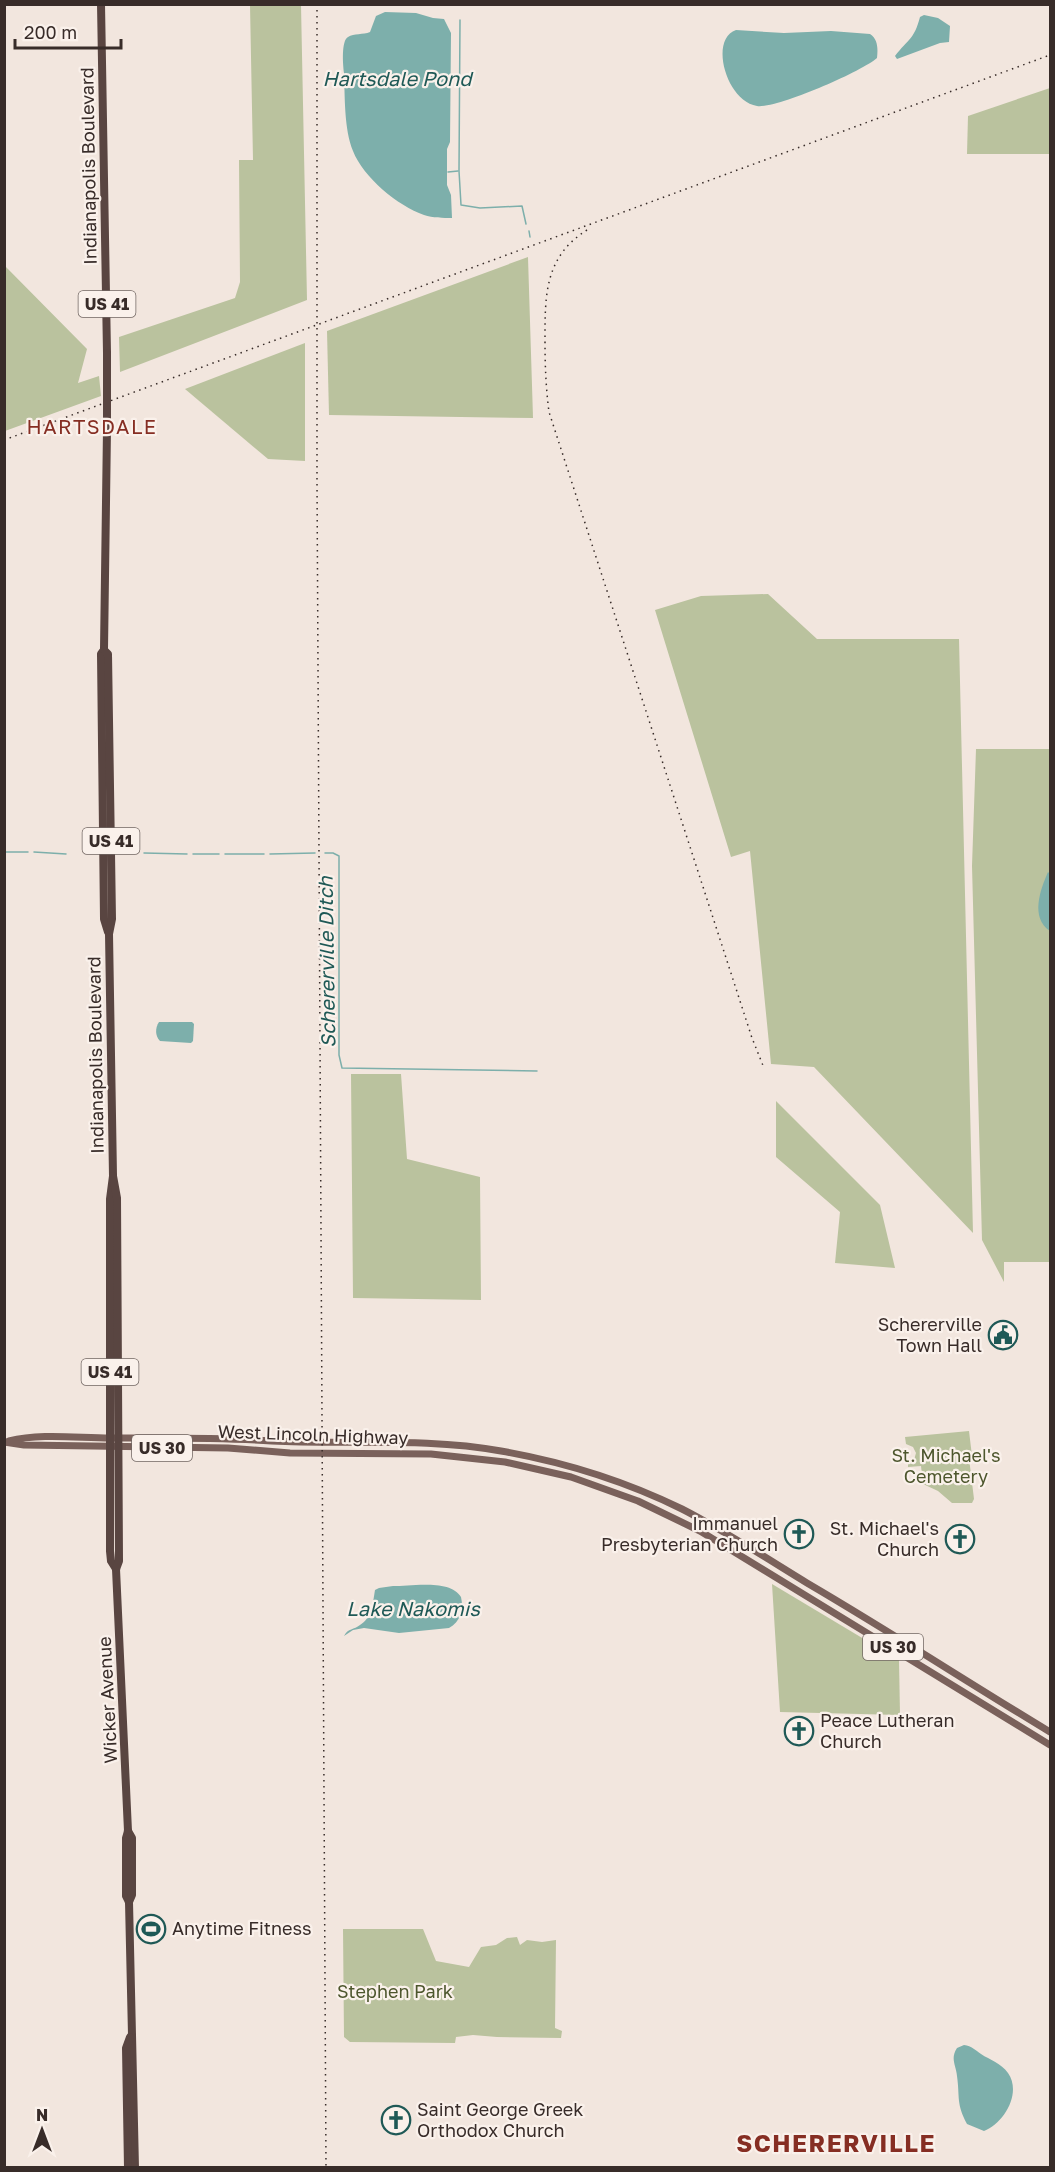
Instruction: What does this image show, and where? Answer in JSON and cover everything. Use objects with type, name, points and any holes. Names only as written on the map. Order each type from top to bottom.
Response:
[{"type":"highway","name":"Indianapolis Boulevard","points":[[101,4],[107,353],[104,650],[108,654],[112,894],[112,919],[109,934],[110,1032],[113,1176],[117,1198],[114,1438]]},
{"type":"highway","name":"Wicker Avenue","points":[[114,1438],[118,1543],[116,1569],[127,1769],[128,1831],[132,1838],[132,1894],[129,1902],[130,2036],[133,2047],[135,2168]]},
{"type":"highway","name":"Wicker Avenue","points":[[114,1447],[110,1523],[111,1561],[116,1569]]},
{"type":"highway","points":[[110,1523],[113,1523],[115,1541],[118,1543]]},
{"type":"highway","name":"Wicker Avenue","points":[[128,2168],[126,2048],[130,2036]]},
{"type":"main road","name":"West Lincoln Highway","points":[[6,1442],[21,1438],[229,1438],[295,1442],[444,1444],[511,1452],[552,1461],[604,1477],[658,1498],[708,1524],[874,1622],[1050,1732]]},
{"type":"main road","name":"West Lincoln Highway","points":[[6,1442],[24,1445],[228,1448],[290,1452],[460,1456],[526,1467],[593,1485],[663,1512],[724,1545],[1050,1745]]},
{"type":"green space","points":[[250,5],[301,5],[307,300],[120,372],[119,337],[235,298],[240,282],[239,160],[253,160]]},
{"type":"green space","points":[[1050,88],[1050,154],[967,154],[968,116]]},
{"type":"green space","points":[[528,257],[533,418],[329,415],[327,331]]},
{"type":"green space","points":[[5,266],[87,349],[78,383],[99,376],[101,396],[5,431]]},
{"type":"green space","points":[[305,343],[305,461],[268,459],[185,389]]},
{"type":"green space","points":[[768,594],[817,639],[959,639],[973,1233],[814,1067],[771,1064],[750,851],[731,857],[655,610],[701,596]]},
{"type":"green space","points":[[976,749],[1050,749],[1050,1262],[1004,1262],[1004,1282],[982,1240],[972,866]]},
{"type":"green space","points":[[351,1074],[401,1074],[407,1159],[480,1177],[481,1300],[353,1298]]},
{"type":"green space","points":[[776,1101],[880,1205],[895,1268],[835,1263],[840,1212],[776,1157]]},
{"type":"green space","name":"St. Michael's Cemetery","points":[[969,1431],[972,1456],[969,1458],[974,1499],[972,1503],[952,1503],[938,1491],[923,1484],[921,1466],[908,1467],[916,1453],[913,1447],[906,1444],[905,1437]]},
{"type":"green space","points":[[772,1584],[899,1660],[900,1715],[780,1712]]},
{"type":"green space","name":"Stephen Park","points":[[343,1929],[423,1929],[436,1961],[469,1967],[481,1947],[496,1945],[507,1938],[517,1937],[520,1945],[527,1940],[542,1942],[556,1940],[555,2028],[562,2031],[561,2038],[473,2035],[456,2037],[455,2043],[350,2042],[344,2037]]},
{"type":"water","name":"Hartsdale Pond","points":[[385,12],[416,13],[444,19],[451,33],[450,142],[447,149],[447,185],[451,195],[452,218],[424,215],[393,198],[365,171],[350,142],[346,113],[344,43],[350,36],[370,32],[376,16]]},
{"type":"water","points":[[924,15],[938,18],[950,26],[949,42],[940,43],[897,59],[895,56],[913,35],[920,17]]},
{"type":"water","points":[[736,30],[784,33],[831,31],[870,34],[876,41],[877,58],[854,72],[799,96],[782,102],[757,106],[746,102],[737,93],[725,70],[724,45],[728,36]]},
{"type":"water","points":[[1048,872],[1050,874],[1050,931],[1040,919],[1038,911],[1042,887]]},
{"type":"water","points":[[159,1022],[192,1022],[194,1024],[193,1041],[191,1043],[160,1041],[156,1032]]},
{"type":"water","name":"Lake Nakomis","points":[[430,1585],[456,1591],[461,1597],[460,1615],[449,1628],[399,1633],[364,1628],[353,1630],[344,1636],[367,1618],[375,1590],[393,1586]]},
{"type":"water","points":[[964,2045],[1002,2067],[1012,2081],[1012,2098],[1009,2106],[998,2121],[984,2131],[967,2124],[960,2105],[954,2059],[957,2048]]},
{"type":"waterway","points":[[460,20],[459,171],[461,205],[480,208],[522,206],[526,224]]},
{"type":"waterway","points":[[448,172],[458,171]]},
{"type":"waterway","points":[[529,231],[530,237]]},
{"type":"waterway","name":"Schererville Ditch","points":[[4,852],[28,852]]},
{"type":"waterway","name":"Schererville Ditch","points":[[34,852],[66,854]]},
{"type":"waterway","name":"Schererville Ditch","points":[[120,853],[135,853]]},
{"type":"waterway","name":"Schererville Ditch","points":[[144,853],[187,854]]},
{"type":"waterway","name":"Schererville Ditch","points":[[270,854],[315,853]]},
{"type":"waterway","name":"Schererville Ditch","points":[[325,853],[339,856],[339,1055],[342,1068],[537,1071]]},
{"type":"waterway","name":"Schererville Ditch","points":[[193,854],[219,854]]},
{"type":"waterway","name":"Schererville Ditch","points":[[225,854],[264,854]]},
{"type":"railway","points":[[317,4],[317,480],[326,2168]]},
{"type":"railway","points":[[4,440],[1050,55]]},
{"type":"railway","points":[[587,230],[562,252],[555,265],[547,293],[545,369],[549,412],[752,1038],[764,1068]]},
{"type":"place","name":"Schererville Town Hall","points":[[1003,1335]]},
{"type":"place","name":"Immanuel Presbyterian Church","points":[[799,1534]]},
{"type":"place","name":"St. Michael's Church","points":[[960,1539]]},
{"type":"place","name":"Peace Lutheran Church","points":[[799,1731]]},
{"type":"place","name":"Anytime Fitness","points":[[151,1929]]},
{"type":"place","name":"Saint George Greek Orthodox Church","points":[[396,2120]]},
{"type":"district","name":"HARTSDALE","points":[[92,427]]},
{"type":"district","name":"SCHERERVILLE","points":[[836,2144]]}]
